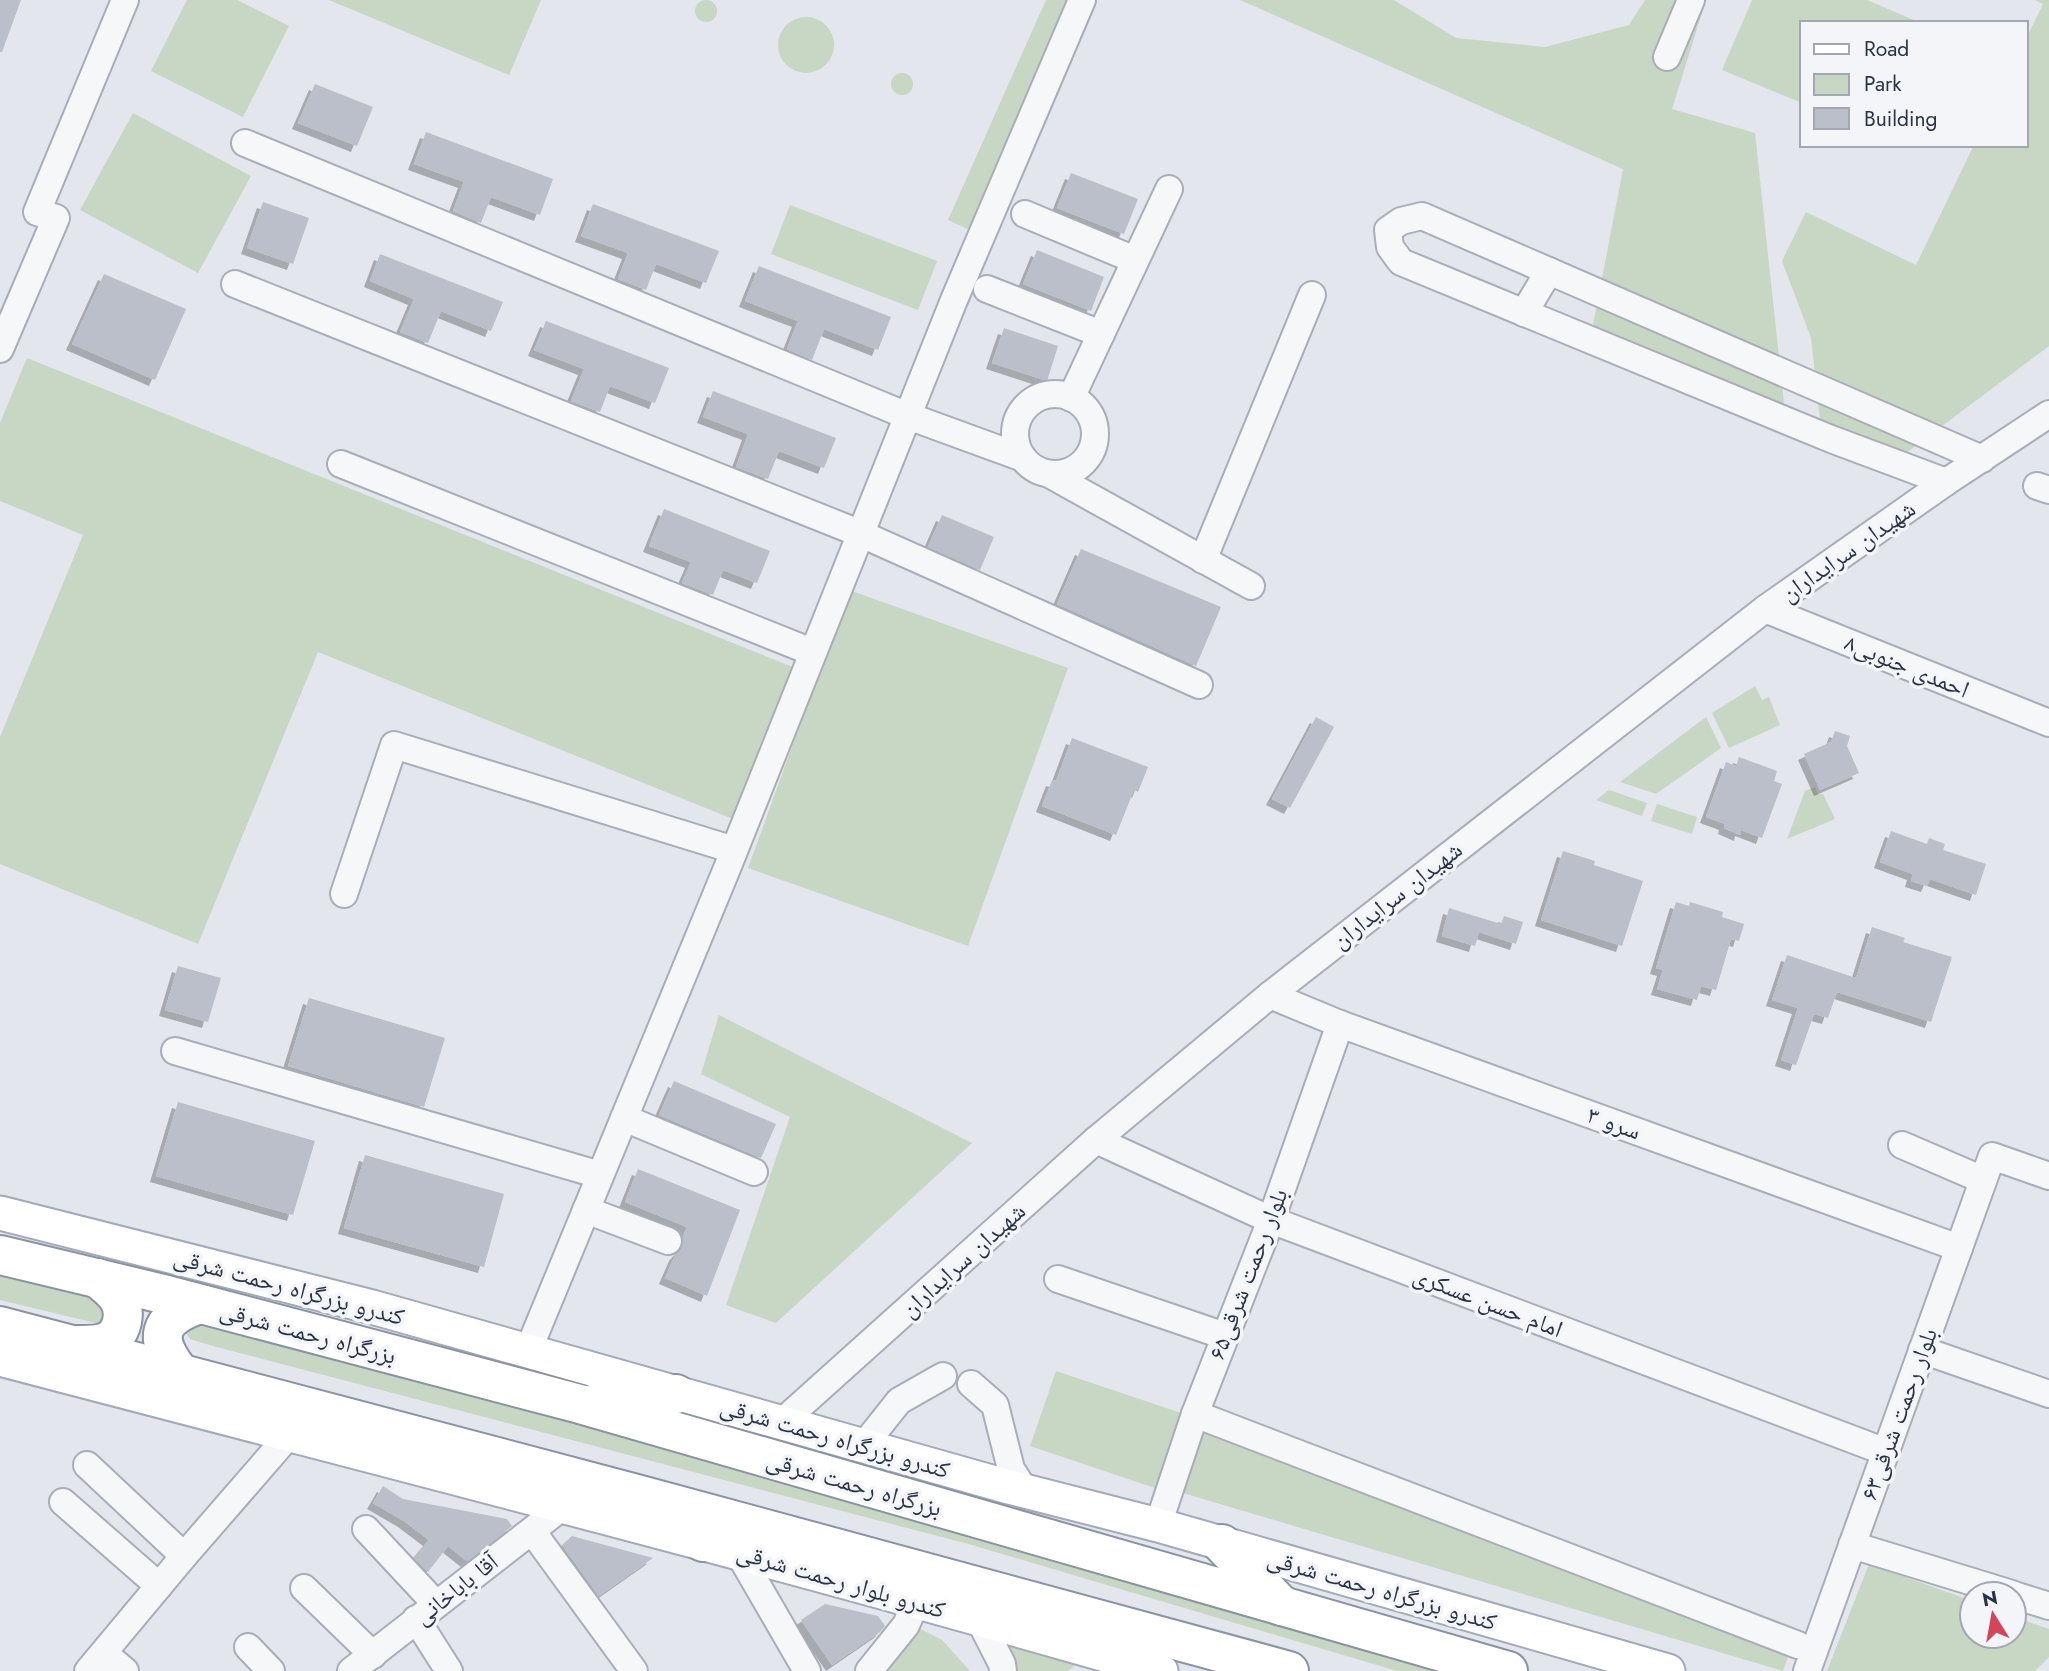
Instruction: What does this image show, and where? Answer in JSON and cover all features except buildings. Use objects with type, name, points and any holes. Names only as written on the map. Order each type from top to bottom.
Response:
[{"type":"highway","points":[[0,1255],[97,1278],[117,1295],[122,1305],[122,1324],[111,1340],[98,1344],[72,1345]]},
{"type":"highway","name":"بزرگراه رحمت شرقی","points":[[97,1278],[580,1404],[1508,1671]]},
{"type":"highway","points":[[181,1374],[168,1356],[163,1338],[164,1327],[178,1312],[200,1304]]},
{"type":"highway","points":[[0,1326],[637,1494],[1289,1671]]},
{"type":"highway","points":[[580,1404],[676,1394]]},
{"type":"highway","points":[[637,1494],[721,1547]]},
{"type":"highway","points":[[1222,1544],[1284,1608]]},
{"type":"main road","name":"کندرو بزرگراه رحمت شرقی","points":[[0,1213],[318,1293],[1025,1491],[1158,1525],[1668,1671]]},
{"type":"main road","points":[[0,1359],[721,1547]]},
{"type":"main road","name":"کندرو بلوار رحمت شرقی","points":[[721,1547],[979,1619]]},
{"type":"main road","points":[[979,1619],[1142,1669]]},
{"type":"street","points":[[0,349],[56,218],[37,212],[125,0]]},
{"type":"street","points":[[528,1351],[734,850],[859,533],[1082,0]]},
{"type":"street","points":[[1667,57],[1691,0]]},
{"type":"street","points":[[245,143],[908,416],[1023,458],[1039,471],[1049,474],[1251,586]]},
{"type":"street","points":[[1071,398],[1169,189]]},
{"type":"street","points":[[1025,214],[1135,260]]},
{"type":"street","points":[[1946,482],[1830,439],[1401,262],[1390,247],[1388,230],[1401,221],[1422,216],[1982,459]]},
{"type":"street","points":[[1524,313],[1549,271]]},
{"type":"street","points":[[235,284],[859,533],[1199,685]]},
{"type":"street","points":[[987,289],[1101,334]]},
{"type":"street","points":[[1203,560],[1312,295]]},
{"type":"street","points":[[1023,458],[1018,449],[1016,429],[1024,410],[1040,397],[1061,395],[1080,403],[1092,419],[1095,430],[1092,450],[1079,466],[1060,474],[1049,474]]},
{"type":"street","points":[[1830,439],[1849,402]]},
{"type":"street","name":"شهیدان سرایداران","points":[[782,1422],[1096,1140],[1270,995],[1765,609],[1946,482],[2049,414]]},
{"type":"street","points":[[341,464],[812,652]]},
{"type":"street","name":"احمدی جنوبی۸","points":[[1765,609],[2049,723]]},
{"type":"street","points":[[344,894],[394,745],[734,850]]},
{"type":"street","name":"سرو ۳","points":[[1270,995],[1340,1024],[1959,1248]]},
{"type":"street","name":"بلوار رحمت شرقی۶۵","points":[[1158,1525],[1195,1414],[1271,1220],[1340,1024]]},
{"type":"street","points":[[175,1051],[600,1175]]},
{"type":"street","points":[[624,1118],[754,1171]]},
{"type":"street","name":"امام حسن عسکری","points":[[1096,1140],[1271,1220],[1886,1452]]},
{"type":"street","points":[[1902,1145],[1988,1168],[2049,1176]]},
{"type":"street","name":"بلوار رحمت شرقی۶۳","points":[[1807,1671],[1988,1168]]},
{"type":"street","points":[[586,1210],[668,1241]]},
{"type":"street","points":[[1058,1279],[1225,1336]]},
{"type":"street","points":[[1922,1350],[2049,1394]]},
{"type":"street","points":[[864,1446],[899,1401],[943,1376]]},
{"type":"street","points":[[971,1384],[995,1405],[1011,1469],[1025,1491]]},
{"type":"street","points":[[1195,1414],[1797,1645]]},
{"type":"street","points":[[125,1671],[96,1662],[289,1435]]},
{"type":"street","points":[[88,1465],[184,1556]]},
{"type":"street","points":[[63,1502],[159,1586]]},
{"type":"street","name":"آقا باباخانی","points":[[351,1671],[562,1507]]},
{"type":"street","points":[[366,1529],[426,1612],[449,1671]]},
{"type":"street","points":[[532,1531],[634,1671]]},
{"type":"street","points":[[1852,1545],[1967,1580]]},
{"type":"street","points":[[721,1547],[807,1671]]},
{"type":"street","points":[[304,1588],[373,1655]]},
{"type":"street","points":[[2028,1599],[2049,1606]]},
{"type":"street","points":[[869,1671],[906,1625],[916,1602]]},
{"type":"street","points":[[979,1619],[1003,1671]]},
{"type":"street","points":[[247,1647],[271,1671]]},
{"type":"green space","points":[[187,0],[237,0],[289,26],[243,117],[151,71]]},
{"type":"green space","points":[[329,0],[541,0],[509,75]]},
{"type":"green space","points":[[706,0],[714,3],[717,11],[714,19],[706,22],[698,19],[695,11],[698,3]]},
{"type":"green space","points":[[1046,0],[1070,0],[976,233],[948,220]]},
{"type":"green space","points":[[1240,0],[1394,0],[1456,38],[1545,47],[1629,25],[1645,0],[1706,0],[1672,109],[1755,133],[1784,404],[1589,346],[1623,169]]},
{"type":"green space","points":[[1752,0],[1867,0],[1916,21],[1800,21],[1800,102],[1722,70]]},
{"type":"green space","points":[[2035,0],[2049,0],[2049,346],[1890,465],[1821,429],[1811,338],[1782,261],[1806,212],[1916,265],[1973,147],[2028,147],[2028,35],[2043,4]]},
{"type":"green space","points":[[800,17],[812,17],[826,25],[834,39],[832,56],[826,65],[812,73],[800,73],[783,61],[778,51],[778,39],[790,22]]},
{"type":"green space","points":[[902,73],[910,76],[913,84],[910,92],[902,95],[894,92],[891,84],[894,76]]},
{"type":"green space","points":[[133,113],[251,176],[198,273],[80,210]]},
{"type":"green space","points":[[790,205],[937,261],[918,310],[771,254]]},
{"type":"green space","points":[[27,358],[795,668],[733,819],[318,652],[198,944],[0,864],[0,737],[83,535],[0,501],[0,423]]},
{"type":"green space","points":[[849,590],[1068,668],[968,946],[748,868]]},
{"type":"green space","points":[[1755,686],[1762,700],[1769,697],[1780,725],[1729,748],[1712,713]]},
{"type":"green space","points":[[1706,717],[1721,748],[1656,794],[1620,782]]},
{"type":"green space","points":[[1815,787],[1818,794],[1823,794],[1835,819],[1787,839],[1805,791]]},
{"type":"green space","points":[[1609,790],[1647,803],[1642,816],[1596,800]]},
{"type":"green space","points":[[1657,804],[1697,817],[1692,834],[1651,821]]},
{"type":"green space","points":[[719,1015],[972,1143],[776,1323],[726,1305],[790,1117],[701,1074]]},
{"type":"green space","points":[[0,1273],[102,1298],[108,1326],[0,1300]]},
{"type":"green space","points":[[190,1321],[558,1411],[1450,1671],[1397,1671],[972,1545],[213,1346],[190,1339],[184,1329]]},
{"type":"green space","points":[[1056,1371],[1184,1414],[1158,1489],[1030,1446]]},
{"type":"green space","points":[[1202,1432],[1791,1648],[1783,1671],[1183,1493]]},
{"type":"green space","points":[[1869,1564],[1958,1596],[1958,1650],[2028,1650],[2028,1622],[2049,1629],[2049,1657],[2035,1671],[1827,1671]]},
{"type":"green space","points":[[911,1624],[942,1640],[970,1671],[876,1671]]},
{"type":"green space","points":[[1002,1633],[1082,1660],[1068,1671],[1016,1671]]}]
